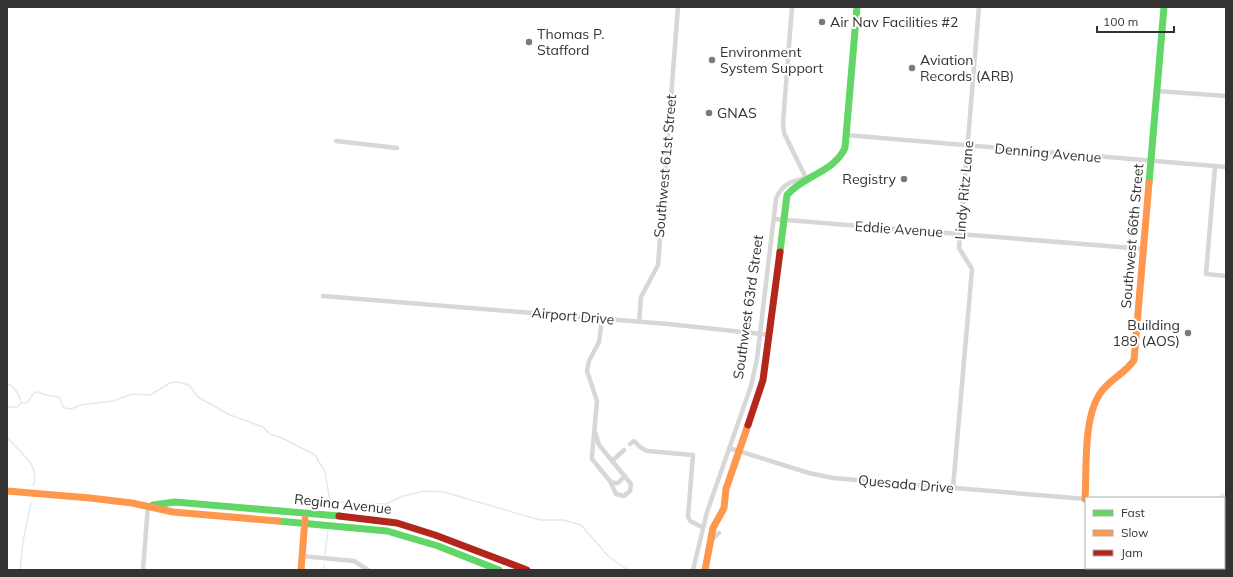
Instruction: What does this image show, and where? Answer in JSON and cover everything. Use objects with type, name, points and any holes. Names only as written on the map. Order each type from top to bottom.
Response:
[{"type":"street","name":"Southwest 61st Street","points":[[639,322],[641,297],[658,265],[678,7]]},
{"type":"street","points":[[792,7],[782,123],[784,133],[806,178]]},
{"type":"street","name":"Southwest 63rd Street","points":[[705,570],[713,528],[724,508],[726,489],[763,380],[787,195],[792,188],[806,178],[838,162],[845,148],[857,7]]},
{"type":"street","name":"Lindy Ritz Lane","points":[[953,488],[972,269],[959,248],[979,7]]},
{"type":"street","name":"Southwest 66th Street","points":[[1085,497],[1091,423],[1094,406],[1099,394],[1129,369],[1134,360],[1164,7]]},
{"type":"street","points":[[1157,91],[1226,96]]},
{"type":"street","name":"Denning Avenue","points":[[846,135],[1226,167]]},
{"type":"street","points":[[336,141],[397,148]]},
{"type":"street","points":[[1215,167],[1206,274],[1226,276]]},
{"type":"street","name":"Southwest 63rd Street","points":[[693,570],[702,527],[751,386],[760,334],[774,219],[780,191],[786,184],[792,181],[806,178]]},
{"type":"street","name":"Eddie Avenue","points":[[774,219],[1144,249]]},
{"type":"street","name":"Airport Drive","points":[[323,296],[639,322],[770,335]]},
{"type":"street","points":[[595,432],[599,445],[631,484],[632,488],[624,496],[616,494],[610,481],[592,459],[597,400],[587,371],[589,361],[599,342],[602,319]]},
{"type":"street","points":[[632,442],[643,450],[693,455],[688,516],[690,521],[702,527]]},
{"type":"street","name":"Quesada Drive","points":[[729,448],[809,473],[833,478],[1085,499]]},
{"type":"street","points":[[612,460],[624,450]]},
{"type":"street","points":[[610,481],[613,483],[618,483],[625,476]]},
{"type":"street","name":"Regina Avenue","points":[[7,492],[60,495],[148,505],[173,512],[387,530],[438,546],[499,570]]},
{"type":"street","name":"Regina Avenue","points":[[148,505],[175,502],[355,517],[415,528],[527,570]]},
{"type":"street","points":[[143,570],[148,505]]},
{"type":"street","points":[[301,570],[306,513]]},
{"type":"street","points":[[708,549],[711,541],[718,533]]},
{"type":"street","points":[[302,556],[354,561],[368,570]]},
{"type":"waterway","points":[[7,407],[17,407],[21,403],[27,403],[34,393],[38,392],[59,397],[64,408],[71,409],[80,405],[113,401],[132,394],[150,395],[170,383],[177,382],[189,385],[198,397],[230,415],[263,427],[270,434],[282,438],[315,455],[325,472],[330,502],[386,504],[403,496],[425,491],[444,492],[540,520],[564,520],[581,525],[609,557],[628,570]]},
{"type":"waterway","points":[[7,384],[16,391],[21,403]]},
{"type":"waterway","points":[[7,437],[32,465],[35,478],[33,486]]},
{"type":"waterway","points":[[1219,497],[1226,493]]},
{"type":"waterway","points":[[328,507],[330,502]]},
{"type":"waterway","points":[[20,570],[23,541],[31,503]]},
{"type":"waterway","points":[[325,554],[328,531]]},
{"type":"waterway","points":[[323,570],[324,565]]},
{"type":"traffic: fast","points":[[780,252],[787,195],[794,188],[826,169],[840,156],[845,148],[857,7]]},
{"type":"traffic: fast","points":[[1149,183],[1164,7]]},
{"type":"traffic: fast","points":[[153,505],[175,502],[339,516]]},
{"type":"traffic: fast","points":[[278,521],[387,531],[438,546],[499,570]]},
{"type":"traffic: slow","points":[[1085,497],[1088,431],[1094,406],[1103,390],[1134,360],[1149,183]]},
{"type":"traffic: slow","points":[[705,570],[713,528],[724,508],[726,489],[748,425]]},
{"type":"traffic: slow","points":[[7,491],[132,503],[173,512],[278,521]]},
{"type":"traffic: slow","points":[[301,570],[305,519]]},
{"type":"traffic: jam","points":[[748,425],[763,380],[780,252]]},
{"type":"traffic: jam","points":[[339,516],[397,523],[435,535],[527,570]]},
{"type":"place","name":"Air Nav Facilities #2","points":[[822,22]]},
{"type":"place","name":"Thomas P. Stafford","points":[[529,42]]},
{"type":"place","name":"Environment System Support","points":[[712,60]]},
{"type":"place","name":"Aviation Records (ARB)","points":[[912,68]]},
{"type":"place","name":"GNAS","points":[[709,113]]},
{"type":"place","name":"Registry","points":[[904,179]]},
{"type":"place","name":"Building 189 (AOS)","points":[[1188,333]]}]
